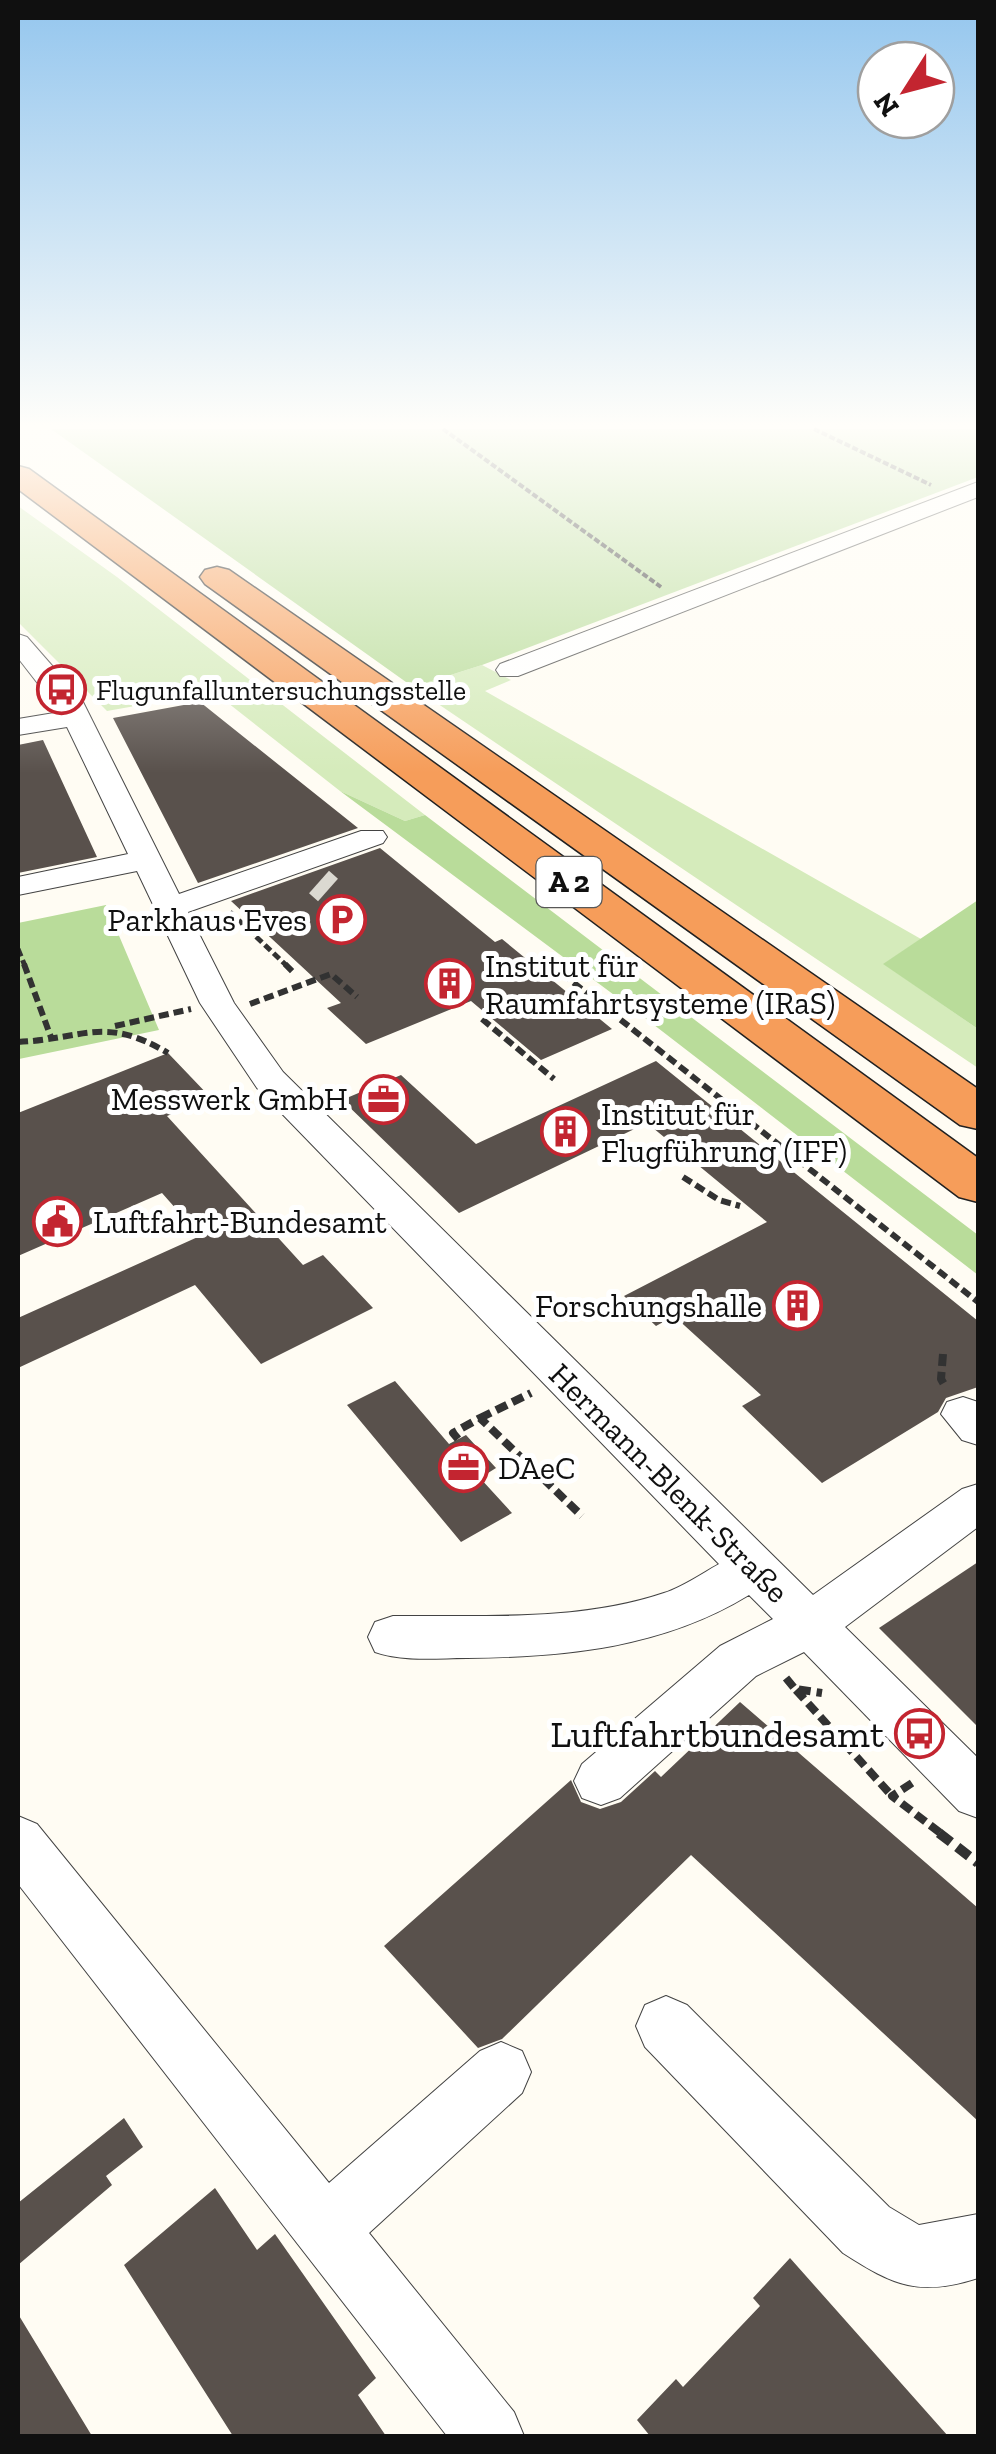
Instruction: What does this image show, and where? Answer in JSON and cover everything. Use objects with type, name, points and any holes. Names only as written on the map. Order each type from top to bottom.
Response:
[{"type":"highway","name":"A 2","points":[[111,544],[978,1184]]},
{"type":"highway","name":"A 2","points":[[184,554],[978,1114]]},
{"type":"street","points":[[509,670],[835,544]]},
{"type":"street","name":"Hermann-Blenk-Straße","points":[[21,649],[62,690],[170,908],[237,1001],[235,1034],[270,1080],[978,1794]]},
{"type":"street","points":[[18,727],[77,717]]},
{"type":"street","points":[[170,908],[212,894],[308,873],[372,837]]},
{"type":"street","points":[[18,886],[146,860]]},
{"type":"street","points":[[601,1782],[738,1661],[811,1624],[978,1502]]},
{"type":"street","points":[[393,1637],[503,1636],[620,1625],[675,1611],[753,1568]]},
{"type":"street","points":[[18,1842],[490,2436]]},
{"type":"street","points":[[666,2026],[866,2230],[905,2256],[936,2259],[978,2246]]},
{"type":"street","points":[[325,2230],[501,2072]]},
{"type":"path","points":[[601,544],[682,602]]},
{"type":"path","points":[[212,894],[293,972]]},
{"type":"path","points":[[253,934],[263,930]]},
{"type":"path","points":[[18,949],[52,1040]]},
{"type":"path","points":[[541,958],[978,1302]]},
{"type":"path","points":[[18,1042],[52,1040],[237,1001],[331,974],[357,996]]},
{"type":"path","points":[[237,1001],[257,1017]]},
{"type":"path","points":[[482,1019],[554,1079]]},
{"type":"path","points":[[114,1027],[141,1034],[168,1053]]},
{"type":"path","points":[[683,1178],[720,1200],[740,1206]]},
{"type":"path","points":[[458,1439],[453,1433],[531,1393]]},
{"type":"path","points":[[480,1418],[582,1516]]},
{"type":"path","points":[[795,1690],[892,1796],[978,1862]]},
{"type":"path","points":[[892,1796],[913,1782]]},
{"type":"green space","points":[[18,544],[70,544],[425,815],[405,821],[340,791],[214,692],[107,711],[18,622]]},
{"type":"green space","points":[[212,544],[803,544],[482,665],[413,687]]},
{"type":"green space","points":[[482,665],[511,680],[485,691],[921,939],[884,964],[978,1029],[978,1068],[413,687]]},
{"type":"green space","points":[[340,791],[405,821],[425,815],[978,1235],[978,1275],[645,1018]]},
{"type":"green space","points":[[978,900],[978,1029],[883,964]]},
{"type":"green space","points":[[106,905],[159,1030],[19,1059],[18,923]]},
{"type":"building","points":[[200,702],[358,828],[198,883],[113,718]]},
{"type":"building","points":[[43,740],[97,857],[18,873],[18,745]]},
{"type":"building","points":[[380,848],[495,942],[502,939],[612,1029],[541,1060],[471,1001],[366,1044],[327,1008],[341,1003],[231,901]]},
{"type":"building","name":"Luftfahrt-Bundesamt","points":[[168,1053],[211,1098],[167,1116],[303,1265],[323,1255],[373,1308],[261,1364],[195,1285],[18,1368],[18,1318],[200,1236],[162,1193],[18,1256],[18,1113]]},
{"type":"building","points":[[656,1061],[978,1321],[978,1387],[946,1398],[938,1412],[822,1483],[742,1406],[761,1395],[674,1316],[656,1326],[624,1296],[767,1222],[647,1123],[459,1213],[342,1100],[401,1075],[476,1144]]},
{"type":"building","points":[[395,1381],[449,1444],[466,1435],[496,1468],[480,1478],[512,1513],[461,1542],[347,1405]]},
{"type":"building","points":[[978,1562],[978,1727],[879,1628]]},
{"type":"building","points":[[740,1702],[978,1908],[978,2121],[691,1855],[502,2039],[478,2048],[384,1946],[571,1780],[581,1802],[600,1809],[621,1802],[655,1771],[661,1777]]},
{"type":"building","points":[[124,2118],[143,2147],[106,2176],[112,2185],[18,2265],[18,2203]]},
{"type":"building","points":[[215,2188],[257,2250],[275,2234],[376,2378],[358,2395],[386,2436],[233,2436],[124,2265]]},
{"type":"building","points":[[790,2258],[948,2436],[650,2436],[637,2420],[676,2379],[683,2387],[760,2306],[753,2298]]},
{"type":"building","points":[[18,2314],[92,2436],[18,2436]]},
{"type":"tunnel","points":[[319,882],[328,890]]},
{"type":"place","name":"Flugunfalluntersuchungsstelle","points":[[61,690]]},
{"type":"place","name":"Parkhaus Eves","points":[[342,920]]},
{"type":"place","name":"Institut für Raumfahrtsysteme (IRaS)","points":[[450,984]]},
{"type":"place","name":"Messwerk GmbH","points":[[383,1099]]},
{"type":"place","name":"Institut für Flugführung (IFF)","points":[[566,1132]]},
{"type":"place","name":"Luftfahrt-Bundesamt","points":[[58,1222]]},
{"type":"place","name":"Forschungshalle","points":[[797,1306]]},
{"type":"place","name":"DAeC","points":[[463,1468]]},
{"type":"place","name":"Luftfahrtbundesamt","points":[[919,1734]]}]
